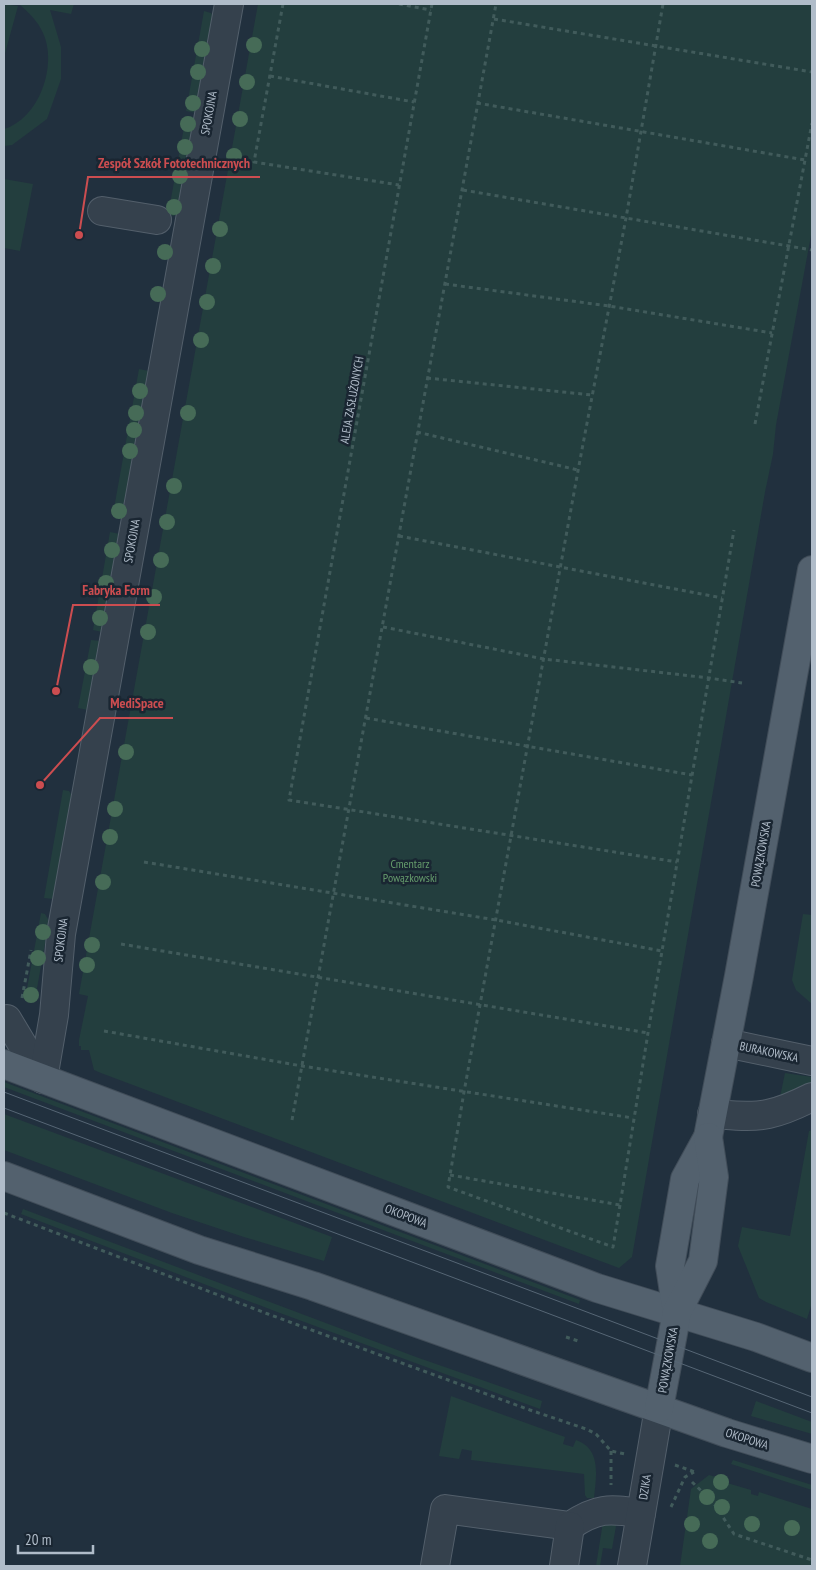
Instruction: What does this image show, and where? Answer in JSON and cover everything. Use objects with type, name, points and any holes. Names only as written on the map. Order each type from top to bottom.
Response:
[{"type":"main road","name":"POWĄZKOWSKA","points":[[659,1408],[677,1312],[670,1266],[685,1179],[710,1125],[812,570]]},
{"type":"main road","name":"OKOPOWA","points":[[4,1064],[597,1288],[677,1312],[812,1358]]},
{"type":"main road","name":"OKOPOWA","points":[[4,1176],[199,1250],[313,1286],[727,1433],[812,1459]]},
{"type":"street","name":"SPOKOJNA","points":[[43,1079],[54,1015],[62,926],[229,4]]},
{"type":"street","points":[[102,211],[157,220]]},
{"type":"street","points":[[5,1019],[50,1036]]},
{"type":"street","points":[[5,1019],[43,1079]]},
{"type":"street","name":"BURAKOWSKA","points":[[726,1043],[812,1061]]},
{"type":"street","points":[[710,1125],[768,1114],[789,1108],[812,1097]]},
{"type":"street","name":"DZIKA","points":[[632,1566],[659,1408]]},
{"type":"street","points":[[435,1566],[445,1509],[570,1526],[585,1516],[598,1511],[612,1510],[641,1513]]},
{"type":"street","points":[[564,1566],[570,1526]]},
{"type":"path","points":[[283,4],[254,162],[399,186]]},
{"type":"path","points":[[399,4],[431,10]]},
{"type":"path","name":"ALEJA ZASŁUŻONYCH","points":[[349,810],[289,800],[432,4]]},
{"type":"path","points":[[292,1120],[496,4]]},
{"type":"path","points":[[663,4],[626,218],[560,566],[448,1187],[613,1247],[633,1118],[734,530]]},
{"type":"path","points":[[494,18],[812,72]]},
{"type":"path","points":[[270,76],[414,102]]},
{"type":"path","points":[[477,103],[806,160]]},
{"type":"path","points":[[755,424],[812,123]]},
{"type":"path","points":[[463,190],[812,250]]},
{"type":"path","points":[[445,284],[609,306],[772,333]]},
{"type":"path","points":[[428,378],[592,395]]},
{"type":"path","points":[[418,432],[578,470]]},
{"type":"path","points":[[399,536],[722,598]]},
{"type":"path","points":[[383,626],[544,659],[742,683]]},
{"type":"path","points":[[366,718],[692,775]]},
{"type":"path","points":[[349,810],[677,862]]},
{"type":"path","points":[[144,862],[496,920],[662,951]]},
{"type":"path","points":[[121,944],[648,1033]]},
{"type":"path","points":[[104,1031],[302,1066],[633,1118]]},
{"type":"path","points":[[450,1175],[620,1205]]},
{"type":"path","points":[[4,1213],[268,1314],[586,1429],[596,1434],[611,1450],[624,1453]]},
{"type":"path","points":[[566,1337],[578,1341]]},
{"type":"path","points":[[611,1450],[612,1510]]},
{"type":"path","points":[[679,1466],[695,1472]]},
{"type":"path","points":[[692,1482],[712,1502],[734,1534],[812,1560]]},
{"type":"green space","points":[[4,4],[18,6],[4,57]]},
{"type":"green space","points":[[19,4],[74,4],[71,14],[50,10],[61,47],[61,79],[47,119],[12,145],[4,146],[4,129],[16,123],[36,103],[46,75],[48,60],[47,46],[41,29]]},
{"type":"green space","name":"Cmentarz Powązkowski","points":[[258,4],[812,4],[812,230],[776,425],[773,454],[632,1257],[619,1268],[101,1073],[94,1070],[89,1050],[81,1050],[81,1046],[79,1046],[88,996],[79,994]]},
{"type":"green space","points":[[204,11],[211,13],[213,16],[196,113],[186,111]]},
{"type":"green space","points":[[186,116],[195,117],[178,212],[174,216],[168,215]]},
{"type":"green space","points":[[4,179],[33,184],[20,251],[4,248]]},
{"type":"green space","points":[[139,369],[149,371],[123,516],[113,514]]},
{"type":"green space","points":[[110,532],[120,534],[102,632],[93,630]]},
{"type":"green space","points":[[91,640],[101,641],[88,710],[78,708]]},
{"type":"green space","points":[[63,790],[69,791],[72,796],[54,899],[44,898]]},
{"type":"green space","points":[[41,913],[45,914],[49,921],[36,994],[33,1000],[25,999]]},
{"type":"green space","points":[[803,914],[812,915],[812,1004],[796,990],[792,980]]},
{"type":"green space","points":[[785,1073],[812,1077],[812,1084],[780,1097]]},
{"type":"green space","points":[[4,1082],[580,1300],[579,1304],[4,1087]]},
{"type":"green space","points":[[4,1114],[332,1237],[324,1261],[172,1213],[4,1150]]},
{"type":"green space","points":[[812,1130],[812,1306],[807,1319],[759,1298],[738,1246],[742,1227],[790,1236],[809,1131]]},
{"type":"green space","points":[[23,1209],[416,1357],[542,1401],[540,1409],[272,1310],[21,1214]]},
{"type":"green space","points":[[451,1396],[565,1437],[563,1444],[573,1447],[576,1440],[584,1444],[590,1450],[596,1464],[594,1498],[587,1498],[585,1495],[584,1474],[471,1460],[472,1451],[462,1449],[459,1459],[439,1456]]},
{"type":"green space","points":[[756,1401],[812,1422],[812,1434],[751,1416]]},
{"type":"green space","points":[[733,1460],[812,1485],[812,1490],[731,1464]]},
{"type":"green space","points":[[709,1475],[751,1490],[751,1494],[758,1496],[759,1492],[812,1509],[812,1566],[680,1566],[691,1489]]},
{"type":"green space","points":[[603,1522],[614,1523],[616,1526],[612,1549],[603,1548],[600,1566],[596,1566]]},
{"type":"tram line","points":[[4,1092],[812,1397]]},
{"type":"tram line","points":[[4,1108],[812,1413]]},
{"type":"place","name":"Zespół Szkół Fototechnicznych","points":[[79,235]]},
{"type":"place","name":"Fabryka Form","points":[[56,691]]},
{"type":"place","name":"MediSpace","points":[[40,785]]}]
